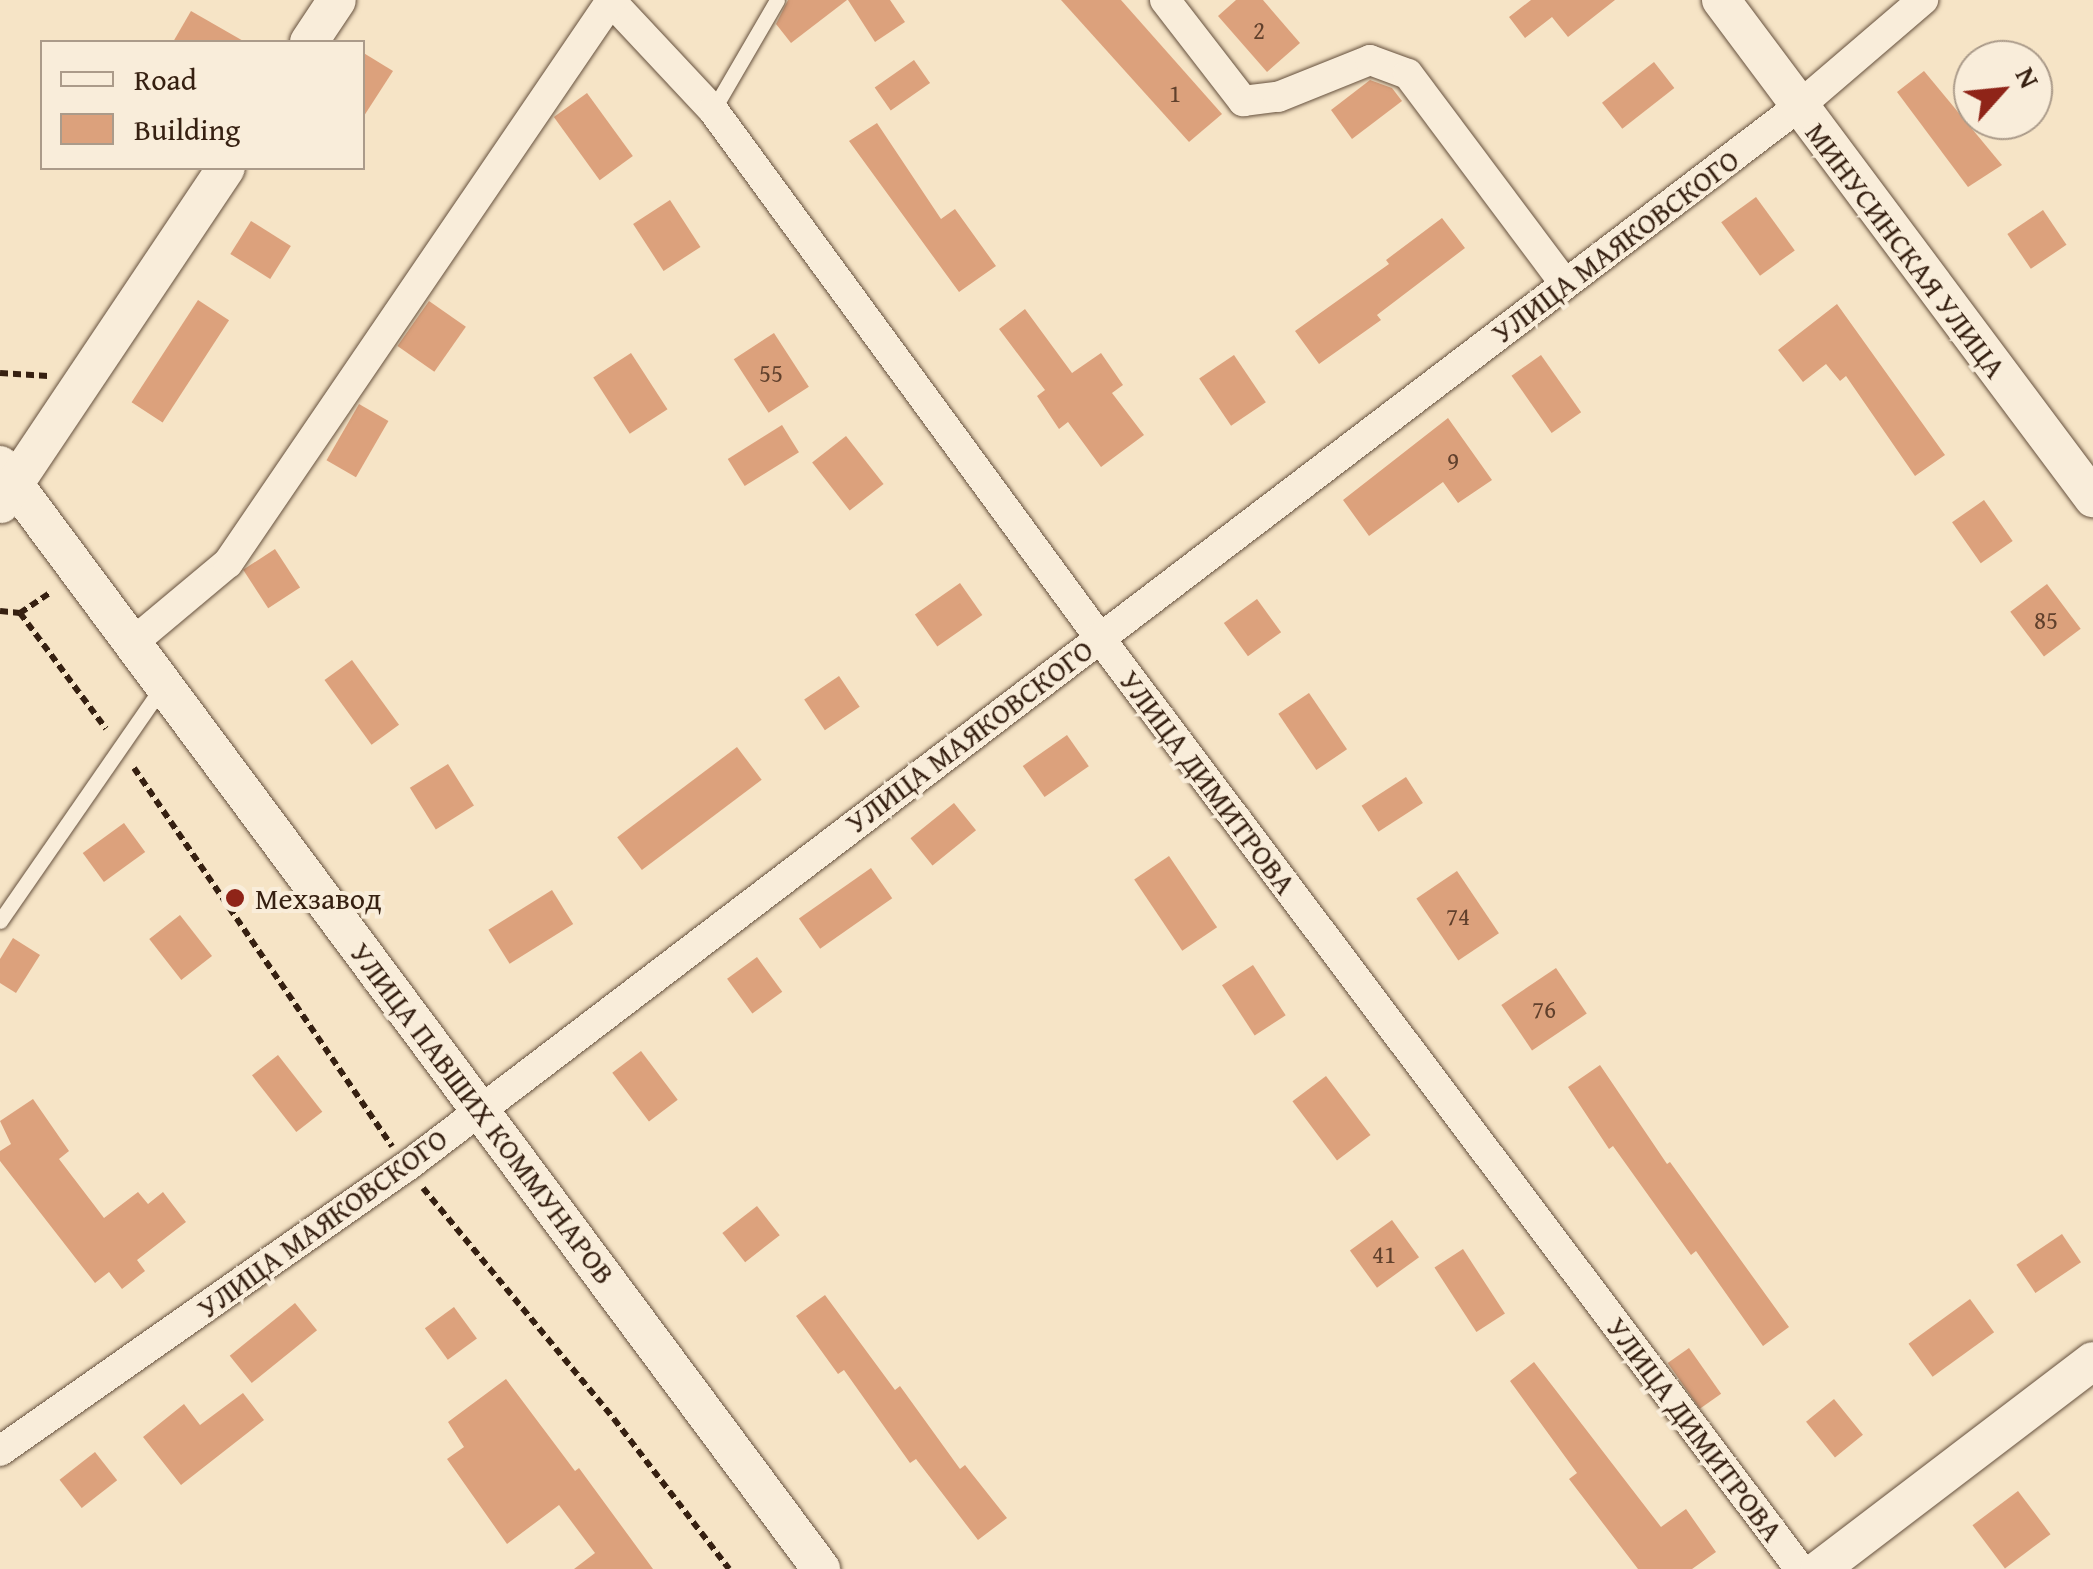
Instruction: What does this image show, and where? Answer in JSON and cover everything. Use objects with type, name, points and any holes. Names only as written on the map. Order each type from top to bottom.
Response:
[{"type":"street","points":[[310,40],[338,0]]},
{"type":"street","points":[[1165,0],[1242,100],[1278,97],[1370,60],[1408,74],[1565,284]]},
{"type":"street","name":"МИНУСИНСКАЯ УЛИЦА","points":[[1721,0],[2093,498]]},
{"type":"street","name":"УЛИЦА МАЯКОВСКОГО","points":[[0,1450],[406,1167],[1798,107],[1923,0]]},
{"type":"street","points":[[132,644],[228,563],[611,1]]},
{"type":"street","name":"УЛИЦА ДИМИТРОВА","points":[[611,1],[713,110],[1100,637],[1800,1569]]},
{"type":"street","points":[[5,485],[225,170]]},
{"type":"street","name":"УЛИЦА ПАВШИХ КОММУНАРОВ","points":[[5,485],[132,644],[481,1108],[820,1569]]},
{"type":"street","points":[[1820,1569],[2093,1361]]},
{"type":"lane","points":[[713,110],[778,0]]},
{"type":"lane","points":[[0,921],[162,686]]},
{"type":"path","points":[[0,373],[49,376]]},
{"type":"path","points":[[0,611],[20,612],[50,593]]},
{"type":"path","points":[[20,612],[120,746],[406,1167],[614,1419],[729,1569]]},
{"type":"building","points":[[788,0],[847,0],[791,43],[776,24]]},
{"type":"building","points":[[848,0],[890,0],[905,22],[875,42]]},
{"type":"building","points":[[1061,0],[1121,0],[1222,114],[1189,142]]},
{"type":"building","points":[[1236,0],[1263,0],[1300,43],[1267,72],[1218,16]]},
{"type":"building","points":[[1531,0],[1615,0],[1568,37],[1552,17],[1525,38],[1509,17]]},
{"type":"building","points":[[191,11],[242,40],[174,40]]},
{"type":"building","points":[[365,54],[393,71],[365,114]]},
{"type":"building","points":[[914,60],[930,83],[891,110],[875,88]]},
{"type":"building","points":[[1654,62],[1674,88],[1622,129],[1602,103]]},
{"type":"building","points":[[1924,71],[1953,106],[1953,140],[1981,140],[2002,165],[1968,187],[1897,92]]},
{"type":"building","points":[[1370,80],[1392,88],[1402,101],[1352,139],[1331,110]]},
{"type":"building","points":[[587,93],[633,156],[600,180],[554,117]]},
{"type":"building","points":[[877,123],[941,219],[955,209],[996,266],[959,292],[849,141]]},
{"type":"building","points":[[1756,197],[1795,250],[1760,276],[1721,222]]},
{"type":"building","points":[[670,200],[700,247],[664,271],[633,224]]},
{"type":"building","points":[[2043,210],[2066,245],[2031,269],[2007,234]]},
{"type":"building","points":[[1442,218],[1465,248],[1377,315],[1381,320],[1319,364],[1295,331],[1389,264],[1386,260]]},
{"type":"building","points":[[251,221],[291,246],[270,279],[230,254]]},
{"type":"building","points":[[198,300],[229,320],[163,422],[132,402]]},
{"type":"building","points":[[429,301],[466,327],[434,372],[397,346]]},
{"type":"building","points":[[1837,304],[1945,455],[1915,476],[1846,376],[1840,381],[1826,364],[1803,382],[1778,350]]},
{"type":"building","points":[[1025,309],[1072,373],[1101,353],[1123,385],[1112,393],[1144,435],[1101,467],[1068,422],[1059,429],[1037,396],[1045,390],[999,329]]},
{"type":"building","points":[[774,333],[809,387],[769,413],[734,359]]},
{"type":"building","points":[[631,353],[667,409],[630,434],[593,378]]},
{"type":"building","points":[[1234,355],[1266,402],[1231,426],[1199,378]]},
{"type":"building","points":[[1541,355],[1581,412],[1552,433],[1512,376]]},
{"type":"building","points":[[359,404],[388,421],[356,477],[326,460]]},
{"type":"building","points":[[1448,418],[1492,480],[1458,503],[1443,482],[1369,536],[1343,500]]},
{"type":"building","points":[[782,425],[799,452],[745,486],[728,459]]},
{"type":"building","points":[[846,436],[884,484],[850,511],[812,462]]},
{"type":"building","points":[[1984,500],[2013,541],[1981,563],[1952,522]]},
{"type":"building","points":[[275,549],[300,588],[268,608],[243,570]]},
{"type":"building","points":[[960,583],[982,615],[937,646],[915,615]]},
{"type":"building","points":[[2047,584],[2081,629],[2044,656],[2010,612]]},
{"type":"building","points":[[1257,599],[1281,632],[1248,656],[1224,623]]},
{"type":"building","points":[[352,660],[399,725],[372,745],[324,680]]},
{"type":"building","points":[[839,676],[860,707],[825,730],[804,699]]},
{"type":"building","points":[[1309,693],[1347,749],[1316,770],[1278,714]]},
{"type":"building","points":[[1067,735],[1089,766],[1045,797],[1023,766]]},
{"type":"building","points":[[737,747],[762,780],[642,870],[617,837]]},
{"type":"building","points":[[448,764],[474,806],[436,829],[410,788]]},
{"type":"building","points":[[1406,777],[1423,803],[1378,832],[1362,806]]},
{"type":"building","points":[[954,803],[976,830],[933,865],[910,838]]},
{"type":"building","points":[[124,823],[145,852],[104,882],[83,853]]},
{"type":"building","points":[[1169,856],[1217,927],[1182,951],[1134,879]]},
{"type":"building","points":[[871,868],[892,898],[820,949],[799,918]]},
{"type":"building","points":[[1457,871],[1499,933],[1458,961],[1416,898]]},
{"type":"building","points":[[552,890],[573,924],[510,964],[488,930]]},
{"type":"building","points":[[180,915],[212,956],[181,980],[149,939]]},
{"type":"building","points":[[13,938],[40,955],[16,993],[0,983],[0,959]]},
{"type":"building","points":[[757,957],[782,992],[752,1014],[727,979]]},
{"type":"building","points":[[1253,965],[1286,1015],[1255,1035],[1222,985]]},
{"type":"building","points":[[1556,968],[1587,1014],[1532,1051],[1501,1005]]},
{"type":"building","points":[[641,1051],[678,1100],[649,1121],[612,1073]]},
{"type":"building","points":[[278,1055],[322,1112],[296,1132],[252,1075]]},
{"type":"building","points":[[1600,1065],[1667,1164],[1670,1162],[1789,1327],[1763,1346],[1696,1251],[1691,1255],[1613,1146],[1609,1149],[1568,1087]]},
{"type":"building","points":[[1326,1076],[1371,1135],[1337,1160],[1292,1101]]},
{"type":"building","points":[[33,1099],[69,1151],[59,1159],[104,1218],[138,1192],[148,1204],[163,1192],[186,1222],[137,1260],[145,1271],[122,1289],[109,1272],[95,1283],[0,1161],[0,1151],[11,1144],[0,1121]]},
{"type":"building","points":[[757,1206],[780,1235],[745,1262],[722,1233]]},
{"type":"building","points":[[1392,1220],[1419,1257],[1377,1288],[1350,1251]]},
{"type":"building","points":[[2062,1234],[2081,1262],[2035,1293],[2016,1265]]},
{"type":"building","points":[[1463,1249],[1505,1314],[1476,1332],[1434,1268]]},
{"type":"building","points":[[825,1295],[895,1390],[900,1386],[960,1469],[965,1465],[1007,1518],[978,1540],[916,1459],[910,1463],[844,1370],[838,1374],[796,1316]]},
{"type":"building","points":[[1970,1299],[1994,1332],[1933,1377],[1909,1344]]},
{"type":"building","points":[[295,1303],[317,1330],[252,1383],[230,1356]]},
{"type":"building","points":[[454,1307],[477,1339],[448,1360],[425,1328]]},
{"type":"building","points":[[1689,1348],[1721,1394],[1700,1409],[1668,1363]]},
{"type":"building","points":[[1534,1362],[1661,1527],[1686,1509],[1716,1552],[1692,1569],[1638,1569],[1569,1479],[1577,1473],[1510,1381]]},
{"type":"building","points":[[506,1379],[575,1471],[579,1468],[653,1569],[574,1569],[595,1553],[559,1505],[507,1544],[447,1459],[464,1447],[448,1422]]},
{"type":"building","points":[[243,1393],[264,1420],[181,1485],[143,1437],[184,1404],[200,1425]]},
{"type":"building","points":[[1834,1399],[1863,1435],[1835,1457],[1806,1422]]},
{"type":"building","points":[[95,1452],[117,1480],[82,1508],[60,1480]]},
{"type":"building","points":[[2018,1491],[2050,1534],[2005,1568],[1972,1525]]},
{"type":"place","name":"Мехзавод","points":[[235,898]]}]
